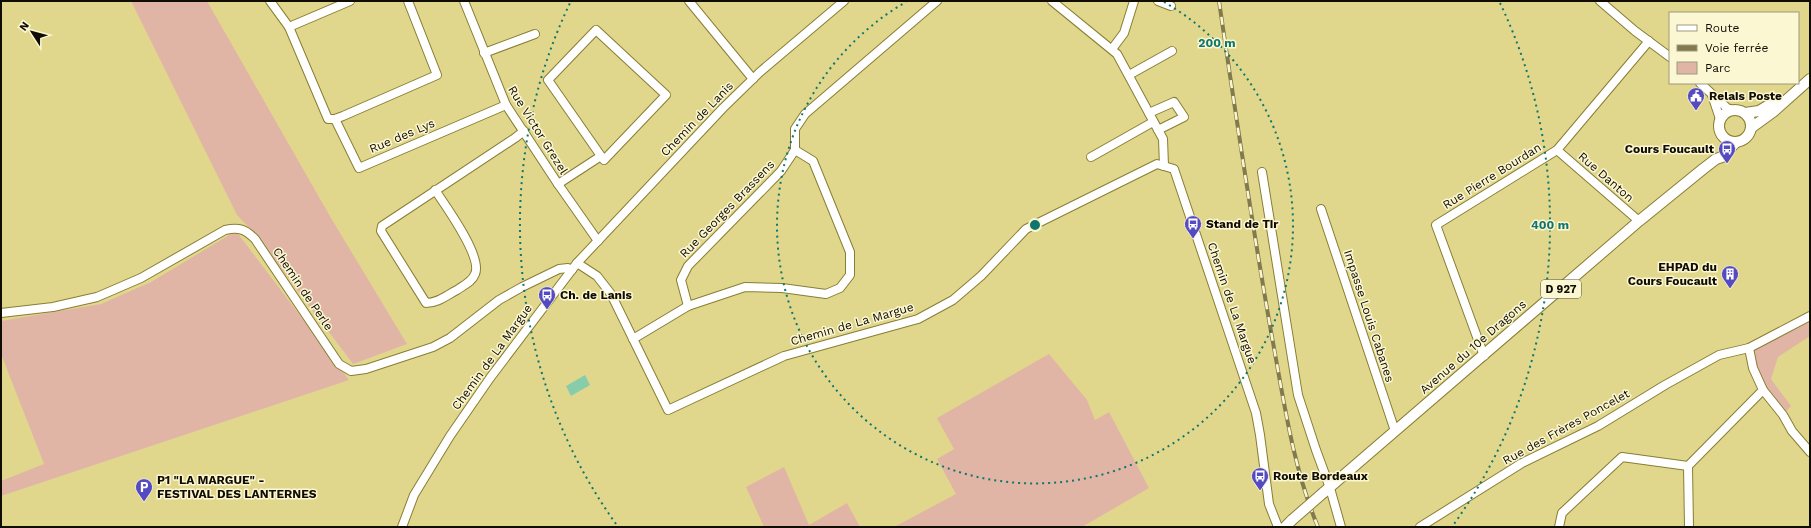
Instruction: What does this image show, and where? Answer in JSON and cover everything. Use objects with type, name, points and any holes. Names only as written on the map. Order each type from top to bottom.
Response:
[{"type":"main road","points":[[1745,113],[1759,111],[1769,106],[1810,78]]},
{"type":"main road","points":[[1751,128],[1750,121],[1745,113],[1739,110],[1724,113],[1720,119],[1719,128],[1722,135],[1727,140],[1736,142],[1743,139],[1747,136],[1751,128],[1773,112],[1810,78]]},
{"type":"main road","points":[[1716,159],[1720,148],[1722,135]]},
{"type":"main road","name":"Avenue du 10e Dragons","points":[[1288,524],[1639,221],[1716,159],[1722,157],[1736,142]]},
{"type":"street","name":"Rue des Lys","points":[[270,1],[289,27],[328,119],[335,119],[359,168],[506,105]]},
{"type":"street","points":[[289,27],[350,1]]},
{"type":"street","points":[[335,119],[438,75],[408,1]]},
{"type":"street","name":"Rue Victor Grezel","points":[[464,1],[506,105],[598,241]]},
{"type":"street","points":[[689,1],[753,79]]},
{"type":"street","name":"Chemin de Lanis","points":[[578,263],[723,108],[753,79],[844,1]]},
{"type":"street","points":[[633,339],[688,306],[745,287],[782,288],[826,294],[840,288],[850,275],[850,252],[813,161],[795,150],[795,129],[805,114],[937,1]]},
{"type":"street","points":[[1052,1],[1117,54],[1163,139],[1164,166]]},
{"type":"street","points":[[1112,50],[1124,33],[1134,1]]},
{"type":"street","points":[[1158,1],[1171,6]]},
{"type":"street","points":[[1600,1],[1635,31],[1669,56]]},
{"type":"street","points":[[596,30],[666,95],[604,160],[601,156],[548,80],[596,30]]},
{"type":"street","points":[[484,53],[535,34]]},
{"type":"street","name":"Rue Pierre Bourdan","points":[[1484,356],[1436,225],[1557,150],[1649,41]]},
{"type":"street","points":[[1129,75],[1172,51]]},
{"type":"street","points":[[1701,84],[1727,108],[1733,110]]},
{"type":"street","points":[[1711,93],[1716,101],[1720,119]]},
{"type":"street","points":[[1149,113],[1174,102],[1184,117],[1158,130]]},
{"type":"street","points":[[1091,157],[1154,122]]},
{"type":"street","points":[[435,190],[455,220],[476,260],[476,273],[471,281],[434,303],[426,303],[381,231],[382,226],[435,190],[515,138],[524,131]]},
{"type":"street","name":"Rue Georges Brassens","points":[[688,306],[681,280],[688,266],[734,216],[781,171],[795,150]]},
{"type":"street","name":"Rue Danton","points":[[1557,150],[1639,221]]},
{"type":"street","points":[[558,184],[601,156]]},
{"type":"street","name":"Chemin de La Margue","points":[[402,527],[414,495],[450,436],[490,378],[578,263],[603,282],[611,294],[668,410],[784,356],[918,319],[953,300],[981,276],[1026,229],[1157,164],[1174,169],[1248,389],[1260,435],[1269,504],[1278,527]]},
{"type":"street","points":[[1262,172],[1298,395],[1318,456],[1327,491],[1341,527]]},
{"type":"street","name":"Impasse Louis Cabanes","points":[[1321,209],[1395,431]]},
{"type":"street","name":"Chemin de Perle","points":[[1,313],[53,307],[97,298],[141,278],[225,230],[235,228],[242,229],[256,239],[339,364],[351,371],[366,369],[433,347],[450,338],[499,300],[522,286],[559,269],[568,268],[572,270]]},
{"type":"street","name":"Rue des Frères Poncelet","points":[[1420,527],[1522,463],[1598,426],[1665,385],[1719,355],[1749,348],[1810,316]]},
{"type":"street","points":[[1749,348],[1753,368],[1763,390],[1783,416],[1792,431],[1810,452]]},
{"type":"street","points":[[1689,527],[1688,466],[1763,390]]},
{"type":"street","points":[[1559,527],[1562,513],[1622,457],[1688,466]]},
{"type":"green space","points":[[131,1],[207,1],[331,218],[407,344],[353,364],[256,235],[237,215]]},
{"type":"green space","points":[[236,231],[349,380],[1,496],[1,481],[44,464],[1,354],[1,321],[101,304],[151,282]]},
{"type":"green space","points":[[1810,316],[1810,336],[1778,357],[1771,379],[1791,406],[1783,415],[1763,390],[1749,348]]},
{"type":"green space","points":[[1049,354],[1087,400],[1095,420],[1109,412],[1149,488],[1082,527],[894,527],[956,494],[937,459],[954,449],[937,418]]},
{"type":"green space","points":[[784,467],[809,525],[847,503],[860,527],[764,527],[746,487]]},
{"type":"shaded area","points":[[585,375],[590,385],[571,396],[566,386]]},
{"type":"railway","points":[[1219,1],[1238,131],[1266,305],[1282,393],[1296,461],[1318,527]]},
{"type":"place","name":"Relais Poste","points":[[1696,111]]},
{"type":"place","name":"Cours Foucault","points":[[1727,164]]},
{"type":"place","name":"Stand de Tir","points":[[1193,239]]},
{"type":"place","name":"EHPAD du Cours Foucault","points":[[1730,289]]},
{"type":"place","name":"Ch. de Lanis","points":[[547,310]]},
{"type":"place","name":"Route Bordeaux","points":[[1260,491]]},
{"type":"place","name":"P1 \"LA MARGUE\" - FESTIVAL DES LANTERNES","points":[[144,502]]}]
